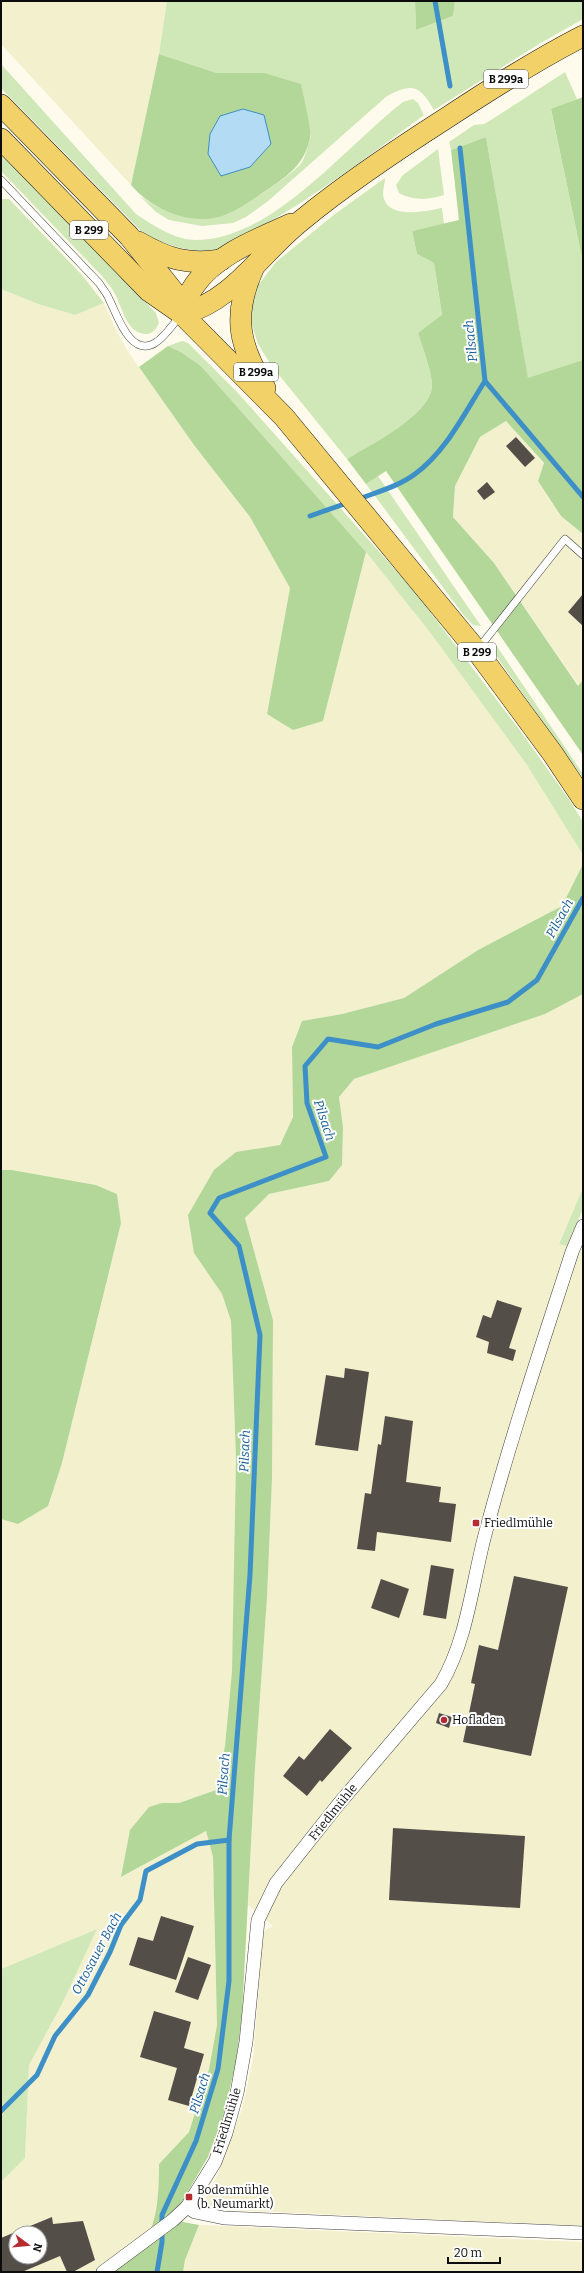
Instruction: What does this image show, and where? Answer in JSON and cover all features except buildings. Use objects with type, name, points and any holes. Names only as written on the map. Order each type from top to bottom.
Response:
[{"type":"main road","name":"B 299a","points":[[182,314],[205,307],[253,268],[301,220],[432,128],[515,74],[583,36]]},
{"type":"main road","name":"B 299","points":[[1,105],[129,236],[172,292],[182,314]]},
{"type":"main road","name":"B 299","points":[[1,139],[149,291],[182,314],[284,417],[477,651],[553,754],[583,799]]},
{"type":"main road","name":"B 299a","points":[[182,314],[193,287],[202,274],[221,260],[264,236],[301,220]]},
{"type":"main road","name":"B 299a","points":[[129,236],[157,252],[177,260],[194,262],[221,260]]},
{"type":"main road","name":"B 299a","points":[[253,268],[243,296],[240,332],[251,363],[284,417]]},
{"type":"street","name":"Friedlmühle","points":[[103,2272],[152,2234],[173,2220],[187,2207],[215,2162],[226,2133],[237,2093],[246,2042],[258,1920],[280,1877],[337,1806],[441,1684],[452,1666],[508,1450],[572,1252],[583,1226]]},
{"type":"street","points":[[187,2207],[195,2212],[224,2218],[583,2233]]},
{"type":"lane","points":[[1,180],[99,283],[108,296],[125,333],[135,342],[141,345],[154,344],[182,314]]},
{"type":"lane","points":[[477,651],[565,539],[583,555]]},
{"type":"shaded area","points":[[1,1],[167,1],[159,54],[131,185],[1,44]]},
{"type":"shaded area","points":[[1,289],[38,304],[75,315],[104,303],[117,332],[129,353],[194,445],[250,517],[290,588],[267,715],[323,721],[366,552],[429,631],[527,765],[583,855],[583,864],[562,906],[478,950],[404,998],[342,1014],[302,1021],[292,1047],[293,1117],[279,1146],[236,1152],[194,1253],[222,1294],[231,1321],[236,1460],[235,1558],[232,1671],[225,1746],[216,1790],[179,1803],[162,1803],[122,1877],[206,1831],[213,1857],[217,2025],[209,2069],[189,2132],[159,2164],[159,2189],[153,2223],[141,2247],[115,2272],[1,2272],[1,2182],[25,2158],[29,2065],[62,2004],[97,1929],[1,1969],[1,1519],[18,1524],[48,1505],[62,1463],[121,1223],[117,1194],[97,1185],[12,1170],[1,1170]]},
{"type":"shaded area","points":[[506,421],[544,464],[538,481],[561,516],[583,534],[583,680],[579,686],[494,563],[453,517],[455,486],[480,437]]},
{"type":"shaded area","points":[[583,994],[583,1188],[559,1243],[583,1252],[583,2226],[233,2210],[212,2207],[207,2204],[205,2198],[217,2176],[242,2109],[253,2059],[263,1934],[265,1930],[273,1926],[248,1905],[255,1768],[267,1598],[272,1479],[273,1320],[245,1218],[269,1194],[329,1181],[342,1165],[343,1127],[339,1097],[354,1079],[545,1014]]},
{"type":"shaded area","points":[[199,2225],[583,2242],[583,2272],[183,2272],[185,2260]]},
{"type":"green space","points":[[167,1],[415,1],[416,30],[453,16],[455,1],[583,1],[583,19],[539,44],[434,110],[420,91],[415,89],[403,89],[387,96],[268,201],[246,217],[233,223],[202,226],[169,220],[156,212],[140,196],[157,207],[189,217],[205,216],[236,208],[269,189],[295,169],[302,162],[311,136],[264,73],[217,73],[159,54]]},
{"type":"green space","points":[[415,1],[455,1],[453,16],[416,30]]},
{"type":"green space","points":[[159,54],[217,73],[264,73],[301,84],[309,120],[310,138],[300,162],[289,174],[275,185],[231,213],[225,215],[199,219],[186,217],[161,209],[150,202],[131,185]]},
{"type":"green space","points":[[1,64],[136,214],[165,232],[181,238],[197,240],[225,236],[253,224],[280,208],[333,165],[381,120],[403,102],[413,99],[418,103],[424,115],[339,177],[273,220],[235,242],[219,249],[208,251],[191,250],[165,243],[141,231],[1,88]]},
{"type":"green space","points":[[565,72],[577,99],[551,110],[583,262],[583,360],[528,379],[486,137],[451,150],[449,142],[474,125],[484,124],[491,120]]},
{"type":"green space","points":[[583,97],[583,262],[551,109]]},
{"type":"green space","points":[[486,137],[528,378],[583,360],[583,534],[561,516],[538,481],[544,463],[506,421],[480,437],[455,486],[453,517],[494,563],[578,686],[583,680],[583,755],[386,471],[366,484],[347,459],[385,437],[412,417],[423,406],[430,394],[432,383],[431,377],[418,333],[442,315],[434,263],[417,254],[412,231],[459,220],[451,150]]},
{"type":"green space","points":[[438,149],[444,195],[422,199],[404,196],[399,193],[396,185],[403,175]]},
{"type":"green space","points":[[1,153],[156,313],[159,323],[154,331],[146,334],[134,330],[126,319],[114,292],[102,276],[1,171]]},
{"type":"green space","points":[[385,178],[383,194],[386,202],[391,208],[399,211],[417,212],[442,208],[444,224],[412,231],[417,254],[434,263],[442,316],[418,333],[428,364],[432,383],[430,394],[423,406],[412,417],[385,437],[347,459],[271,365],[258,344],[252,325],[251,305],[256,288],[276,262],[335,214]]},
{"type":"green space","points":[[1,199],[9,199],[81,274],[104,303],[75,315],[38,304],[1,289]]},
{"type":"green space","points":[[182,341],[188,343],[238,393],[415,592],[524,736],[570,801],[583,822],[583,855],[527,765],[429,631],[366,552],[201,366],[181,352],[168,346]]},
{"type":"green space","points":[[168,346],[181,352],[201,366],[366,552],[323,721],[293,730],[267,714],[290,588],[250,517],[194,445],[139,367]]},
{"type":"green space","points":[[378,476],[481,626],[473,625],[465,617],[366,484]]},
{"type":"green space","points":[[494,642],[583,774],[583,778],[494,653]]},
{"type":"green space","points":[[583,864],[583,994],[545,1014],[354,1079],[339,1097],[343,1127],[342,1165],[329,1181],[269,1194],[245,1218],[273,1320],[272,1479],[267,1598],[255,1768],[242,2015],[236,2062],[224,2114],[208,2157],[180,2205],[173,2214],[183,2222],[199,2225],[185,2260],[183,2272],[115,2272],[140,2248],[151,2230],[158,2197],[159,2164],[189,2132],[209,2069],[217,2025],[213,1857],[206,1831],[121,1877],[130,1830],[149,1807],[162,1803],[179,1803],[216,1790],[225,1746],[232,1671],[236,1460],[231,1321],[222,1294],[194,1253],[188,1215],[214,1170],[236,1152],[280,1145],[293,1117],[292,1047],[302,1021],[342,1014],[404,998],[478,950],[562,906]]},
{"type":"green space","points":[[1,1170],[12,1170],[96,1185],[117,1194],[121,1223],[62,1463],[48,1506],[18,1524],[1,1519]]},
{"type":"green space","points":[[583,1188],[583,1209],[567,1246],[559,1244]]},
{"type":"green space","points":[[97,1929],[62,2004],[29,2065],[25,2158],[1,2182],[1,1969]]},
{"type":"water","points":[[243,109],[264,115],[271,144],[250,167],[221,176],[208,154],[210,134],[220,116]]},
{"type":"waterway","name":"Pilsach","points":[[435,1],[450,86]]},
{"type":"waterway","name":"Pilsach","points":[[460,148],[485,381],[583,497]]},
{"type":"waterway","points":[[359,499],[402,482],[426,465],[436,455],[454,431],[485,381]]},
{"type":"waterway","points":[[310,516],[347,503]]},
{"type":"waterway","name":"Pilsach","points":[[157,2272],[162,2242],[162,2215],[196,2141],[218,2069],[229,1981],[229,1840],[250,1575],[260,1335],[239,1246],[210,1213],[219,1198],[326,1157],[307,1103],[305,1066],[328,1039],[378,1047],[436,1024],[508,1002],[537,980],[583,898]]},
{"type":"waterway","name":"Ottosauer Bach","points":[[1,2111],[37,2075],[55,2036],[88,1995],[110,1952],[121,1925],[140,1900],[146,1871],[197,1844],[229,1840]]},
{"type":"place","name":"Friedlmühle","points":[[476,1523]]},
{"type":"place","name":"Hofladen","points":[[444,1720]]},
{"type":"place","name":"Bodenmühle (b. Neumarkt)","points":[[189,2197]]}]
